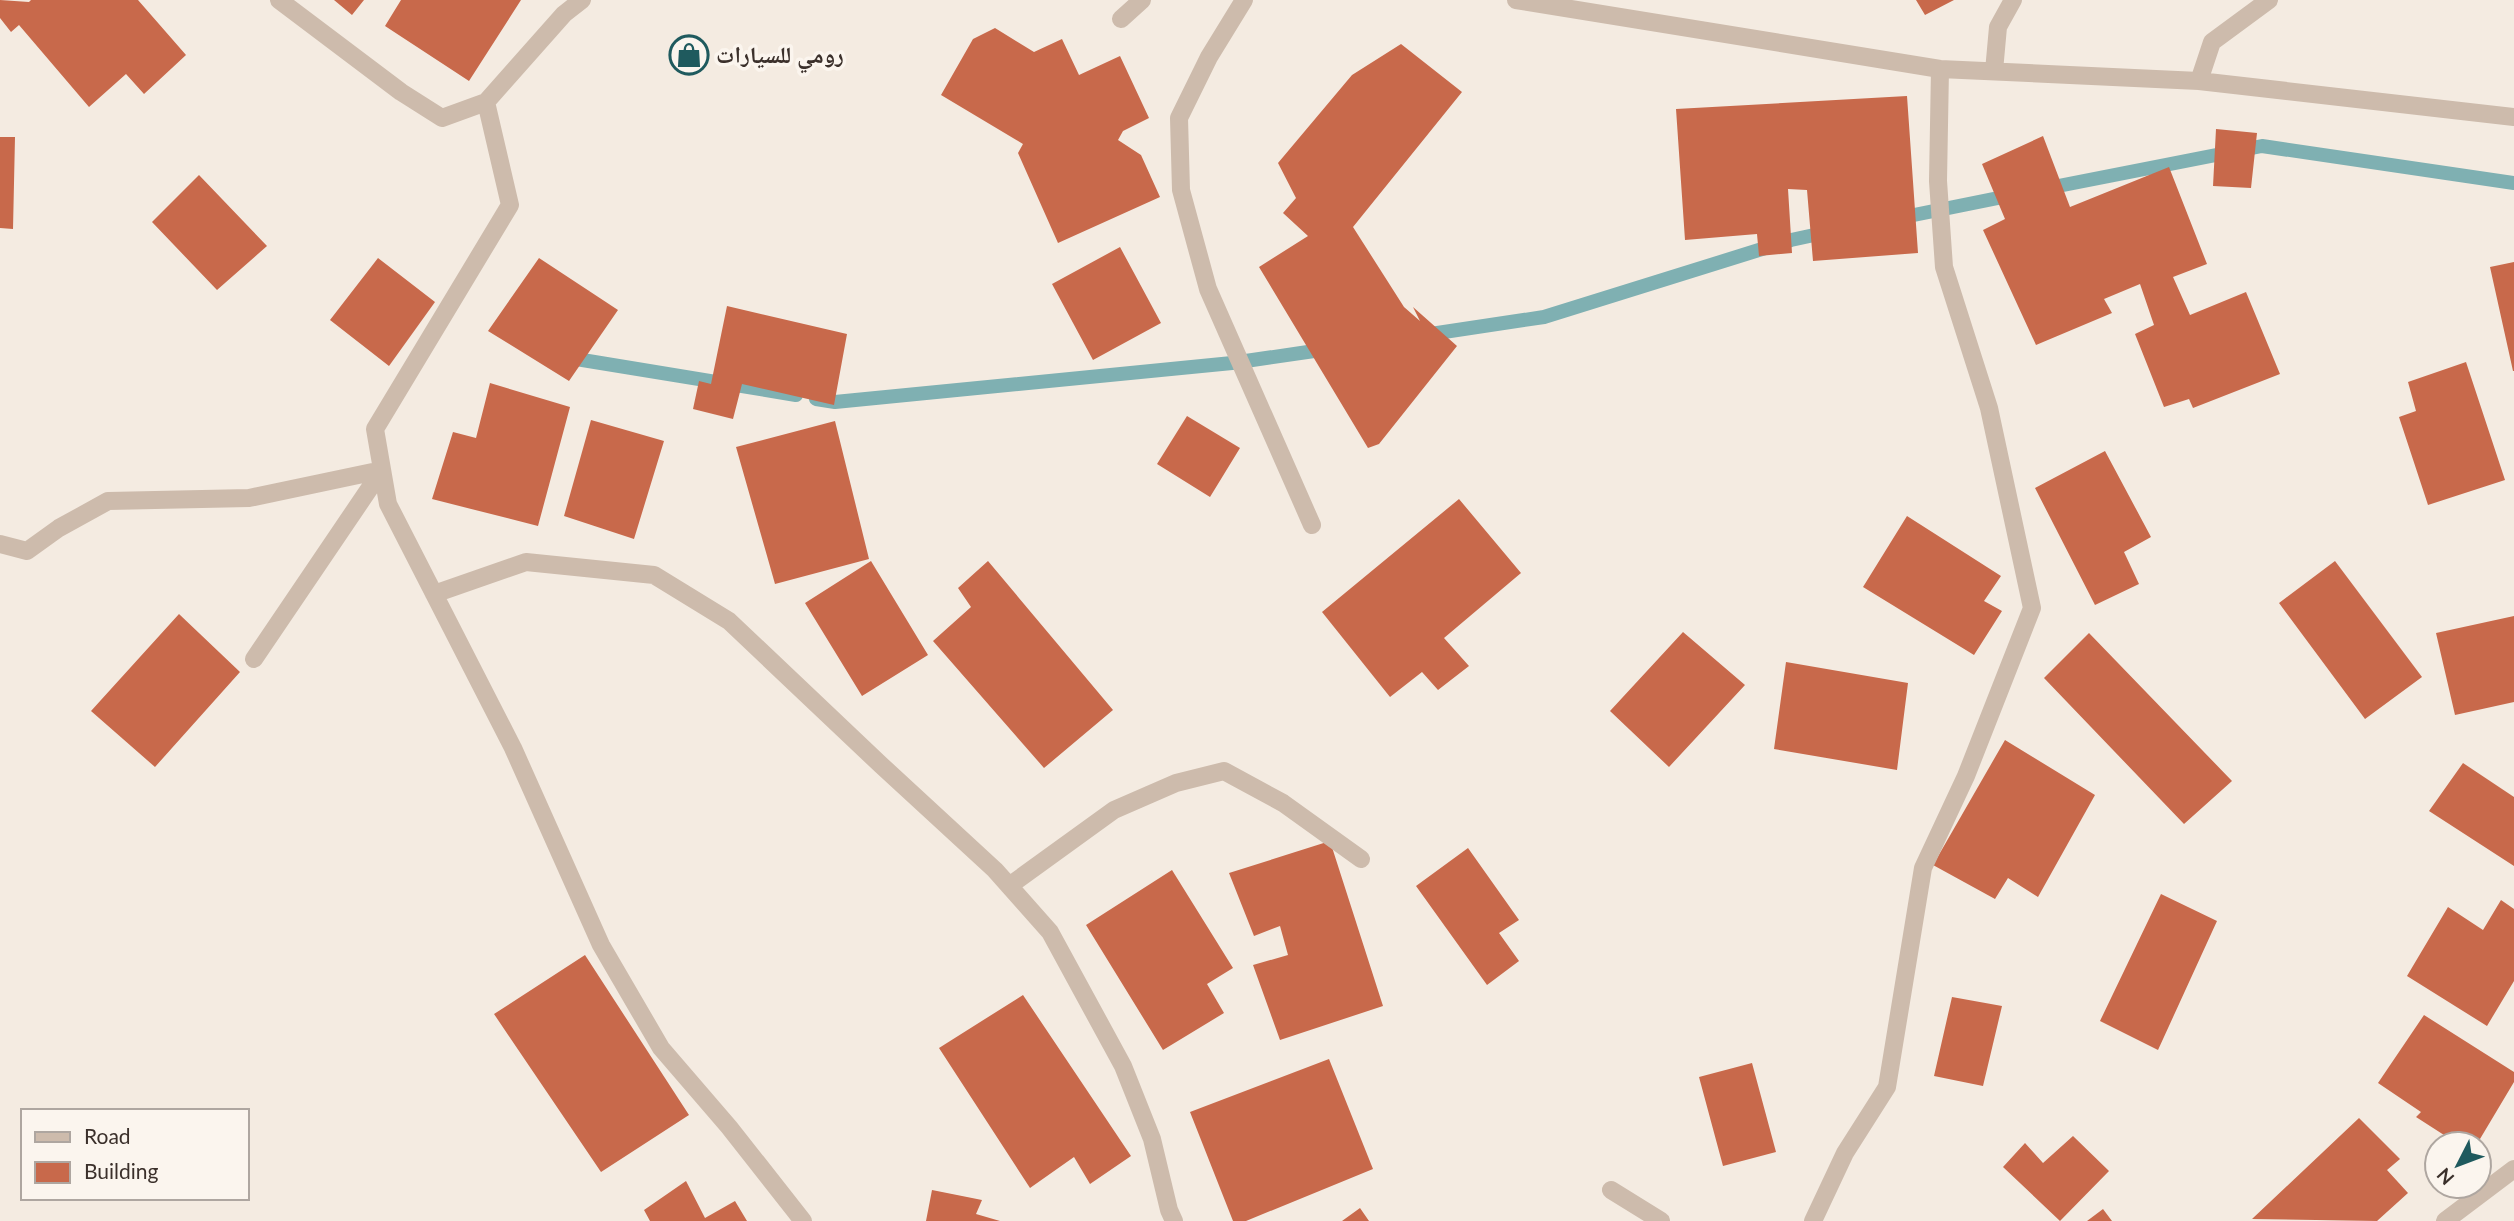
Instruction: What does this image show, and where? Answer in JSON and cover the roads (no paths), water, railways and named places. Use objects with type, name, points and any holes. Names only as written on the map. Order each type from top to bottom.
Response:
[{"type":"street","points":[[279,0],[401,92],[442,118],[486,102],[564,14],[582,0]]},
{"type":"street","points":[[1121,19],[1142,0]]},
{"type":"street","points":[[1244,0],[1209,57],[1179,118],[1181,190],[1209,289],[1312,525]]},
{"type":"street","points":[[1516,0],[1940,69],[2199,81],[2514,117]]},
{"type":"street","points":[[1994,71],[1998,27],[2013,0]]},
{"type":"street","points":[[2199,81],[2212,42],[2269,0]]},
{"type":"street","points":[[1813,1221],[1845,1153],[1887,1087],[1923,868],[1966,776],[2032,608],[1989,408],[1944,267],[1938,181],[1940,69]]},
{"type":"street","points":[[486,102],[510,205],[375,429],[388,504],[513,748],[601,945],[661,1048],[729,1127],[803,1221]]},
{"type":"street","points":[[0,544],[27,551],[59,528],[107,501],[249,498],[382,470]]},
{"type":"street","points":[[254,659],[382,470]]},
{"type":"street","points":[[434,594],[526,562],[654,575],[729,621],[995,870],[1050,932],[1124,1066],[1152,1139],[1174,1221]]},
{"type":"street","points":[[1009,886],[1114,810],[1176,783],[1224,771],[1283,803],[1361,859]]},
{"type":"street","points":[[2445,1221],[2514,1168]]},
{"type":"street","points":[[1611,1190],[1661,1221]]},
{"type":"waterway","points":[[2043,189],[2262,146],[2514,183]]},
{"type":"waterway","points":[[1899,218],[2013,195]]},
{"type":"waterway","points":[[1424,335],[1544,317],[1791,240],[1828,232]]},
{"type":"waterway","points":[[816,399],[835,402],[1232,363],[1328,349]]},
{"type":"waterway","points":[[564,357],[796,395]]},
{"type":"place","name":"رومي للسيارات","points":[[689,55]]}]
